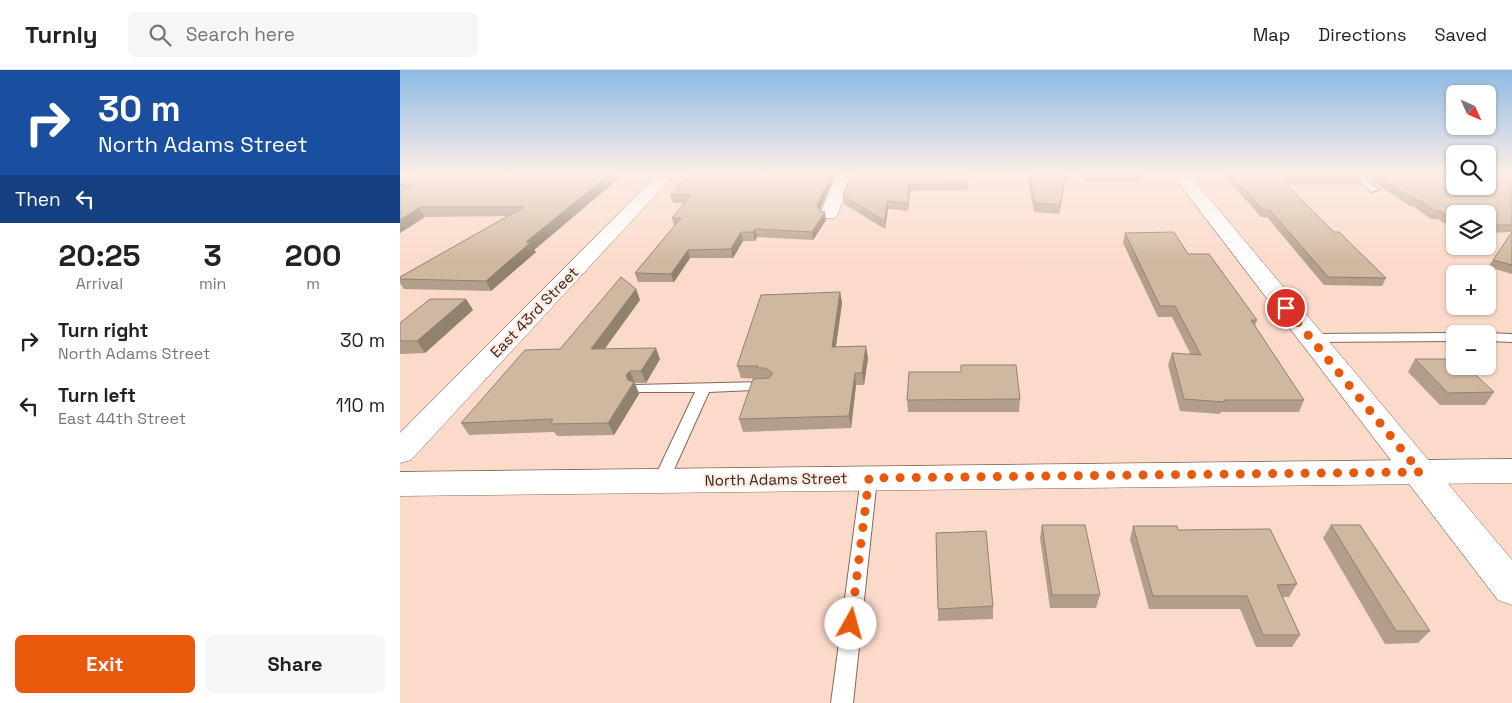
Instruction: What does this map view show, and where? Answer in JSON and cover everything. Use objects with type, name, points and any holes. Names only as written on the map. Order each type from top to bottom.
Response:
[{"type":"street","name":"East 43rd Street","points":[[400,452],[640,203]]},
{"type":"street","points":[[829,214],[833,203]]},
{"type":"street","points":[[1203,203],[1512,588]]},
{"type":"street","name":"North Adams Street","points":[[400,484],[1512,471]]},
{"type":"lane","points":[[1311,338],[1446,337]]},
{"type":"lane","points":[[1496,337],[1512,338]]},
{"type":"lane","points":[[640,388],[767,386]]},
{"type":"lane","points":[[661,480],[704,388]]},
{"type":"lane","points":[[842,703],[869,478]]},
{"type":"building","points":[[400,203],[575,203],[526,242],[531,242],[486,281],[400,279],[400,277],[524,207],[420,207],[400,220]]},
{"type":"building","points":[[685,203],[818,203],[817,205],[820,211],[825,212],[812,232],[755,229],[753,232],[741,232],[731,249],[688,250],[671,274],[635,273],[681,218],[672,218]]},
{"type":"building","points":[[854,203],[887,203],[885,221]]},
{"type":"building","points":[[1035,203],[1061,203],[1060,205]]},
{"type":"building","points":[[1256,203],[1305,203],[1334,232],[1339,232],[1386,278],[1328,277],[1270,210],[1263,210]]},
{"type":"building","points":[[1422,203],[1512,203],[1512,225],[1496,225],[1496,205],[1446,205],[1446,214],[1441,211],[1435,211]]},
{"type":"building","points":[[1174,232],[1188,254],[1209,254],[1257,320],[1251,320],[1304,400],[1224,400],[1224,402],[1184,399],[1172,353],[1201,355],[1175,306],[1160,306],[1125,233]]},
{"type":"building","points":[[1512,232],[1512,265],[1493,260]]},
{"type":"building","points":[[621,277],[636,289],[591,349],[656,348],[641,371],[630,371],[626,375],[628,380],[634,382],[608,423],[550,424],[553,419],[461,423],[525,350],[560,349]]},
{"type":"building","points":[[840,292],[832,347],[866,346],[862,373],[855,373],[849,416],[739,419],[753,379],[769,378],[773,373],[765,368],[757,368],[758,366],[737,366],[761,295]]},
{"type":"building","points":[[430,299],[466,299],[417,341],[400,341],[400,323]]},
{"type":"building","points":[[1415,359],[1446,359],[1446,375],[1476,375],[1494,392],[1448,393]]},
{"type":"building","points":[[961,365],[1016,365],[1020,399],[907,400],[909,372],[961,372]]},
{"type":"building","points":[[1042,525],[1085,525],[1100,595],[1052,595]]},
{"type":"building","points":[[1331,525],[1360,525],[1430,631],[1396,631]]},
{"type":"building","points":[[1133,526],[1177,526],[1178,530],[1270,529],[1297,584],[1277,585],[1300,635],[1263,635],[1247,596],[1153,596]]},
{"type":"building","points":[[986,531],[993,606],[938,609],[936,533]]},
{"type":"route","points":[[851,624],[869,478],[1420,472],[1286,308]]}]
